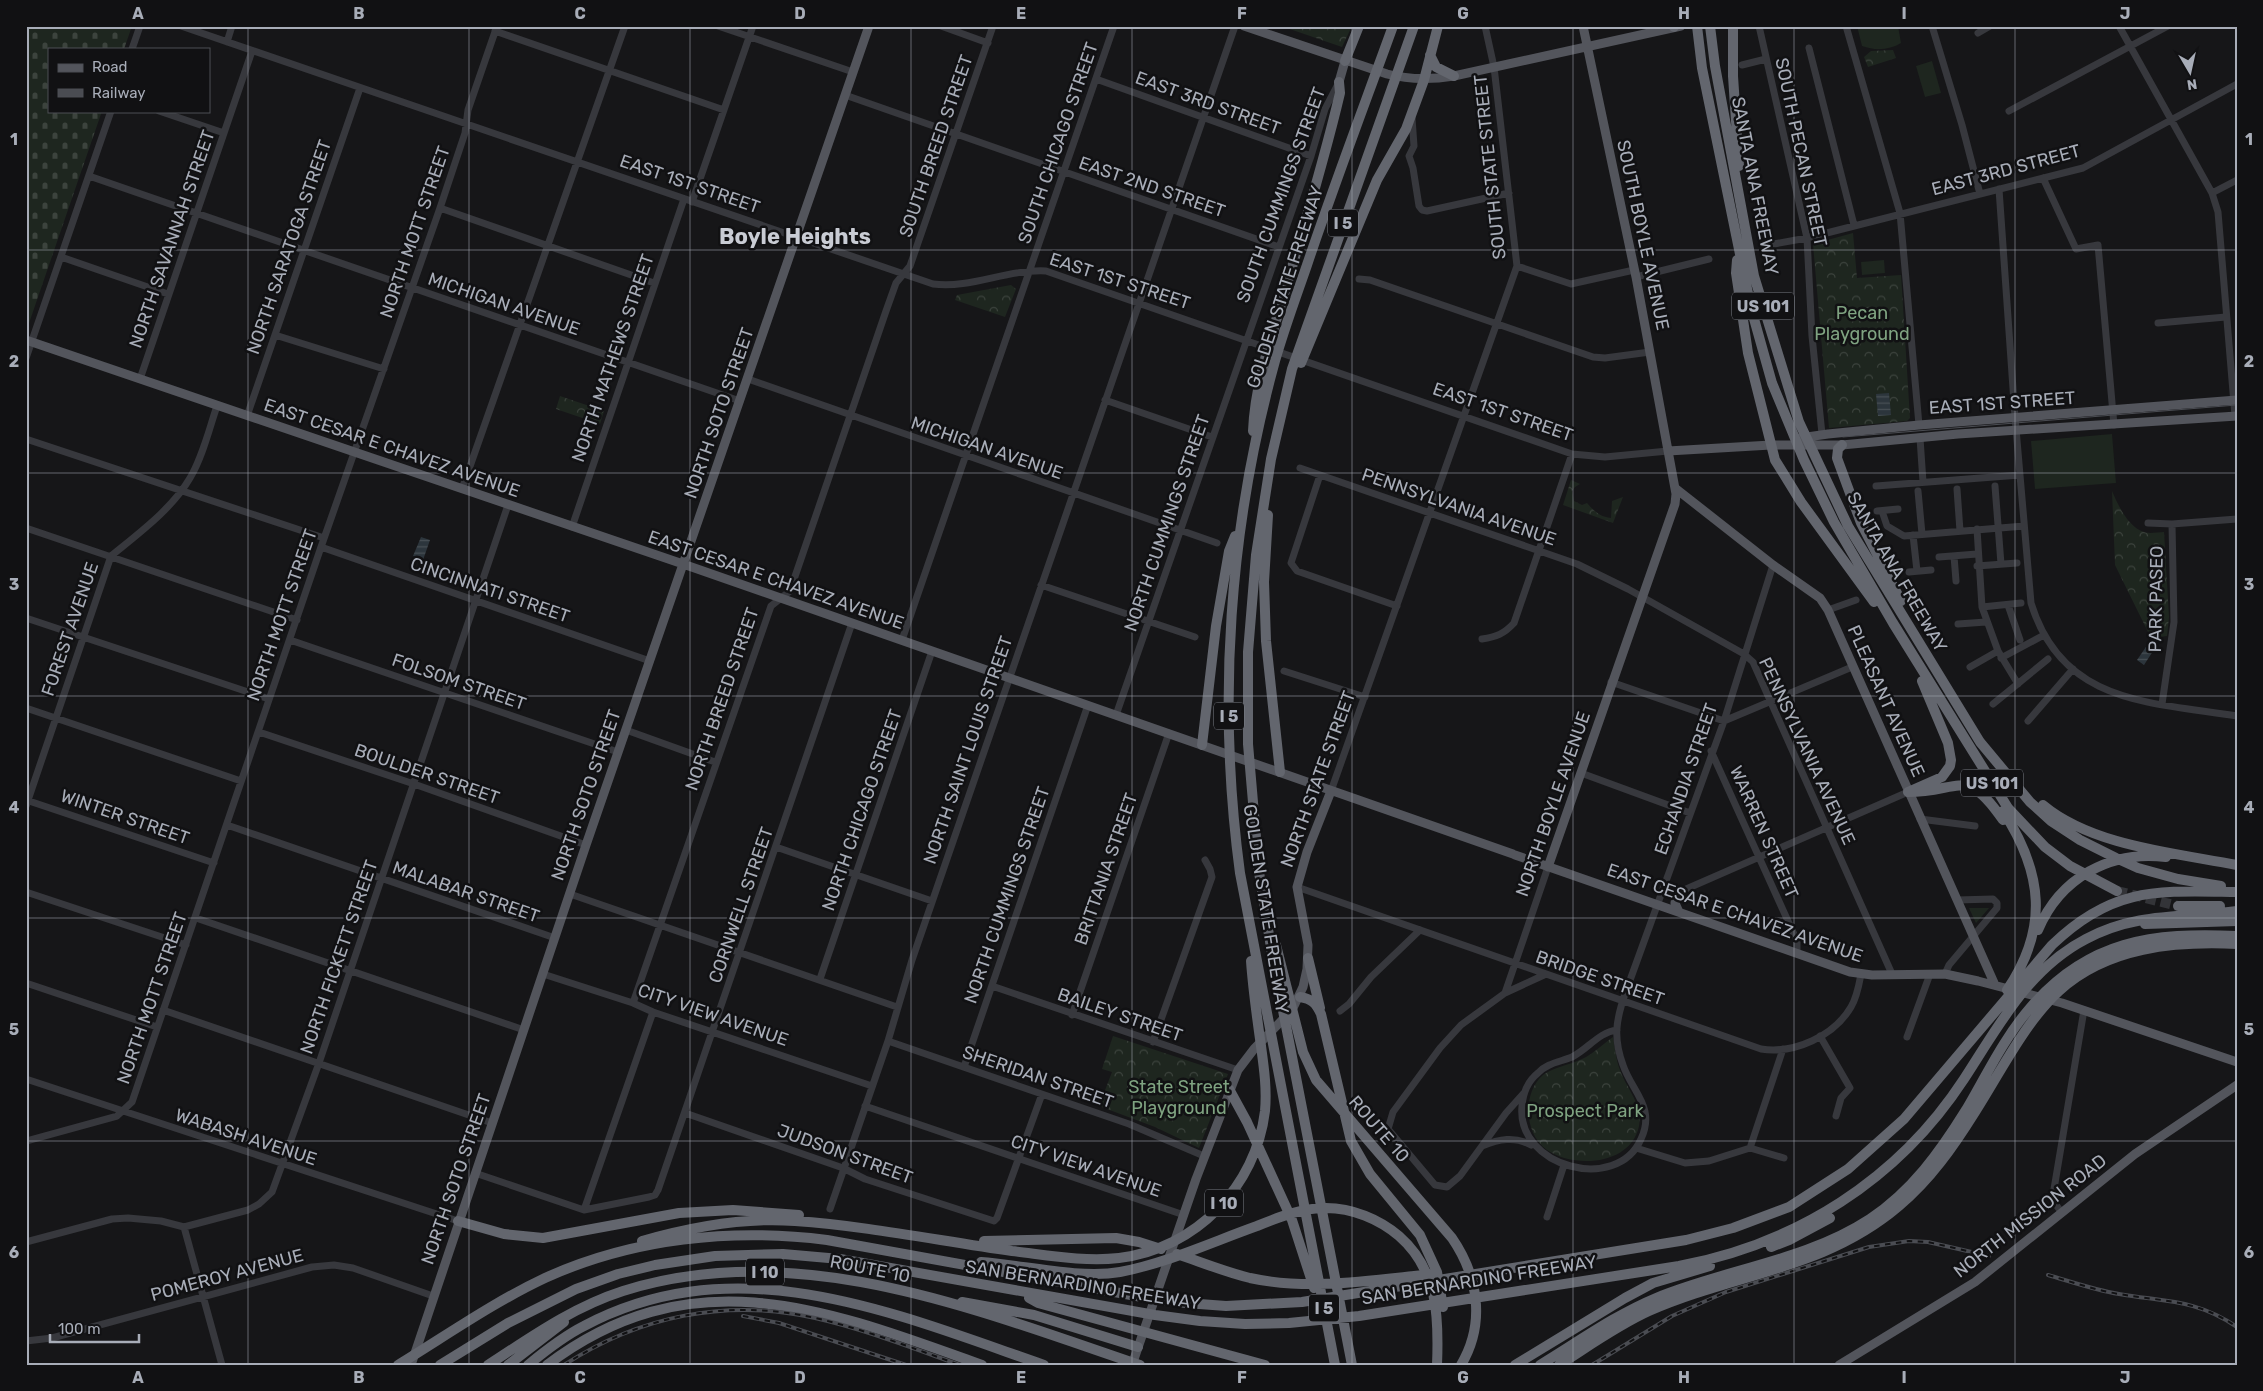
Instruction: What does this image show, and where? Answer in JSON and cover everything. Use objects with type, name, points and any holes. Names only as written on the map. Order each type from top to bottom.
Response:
[{"type":"highway","points":[[1344,61],[1359,26]]},
{"type":"highway","name":"GOLDEN STATE FREEWAY","points":[[1312,1270],[1308,1226],[1246,906],[1236,840],[1228,744],[1229,648],[1240,525],[1270,360],[1276,339],[1393,26]]},
{"type":"highway","name":"GOLDEN STATE FREEWAY","points":[[1353,1365],[1332,1266],[1263,901],[1257,855],[1246,694],[1256,554],[1271,459],[1294,372],[1414,26]]},
{"type":"highway","points":[[1303,349],[1377,180],[1401,139],[1412,114],[1424,80],[1438,26]]},
{"type":"highway","name":"SANTA ANA FREEWAY","points":[[1697,26],[1702,68],[1738,247],[1751,308],[1772,383],[1815,457],[1848,526],[1980,742],[2030,802],[2051,821],[2095,848],[2138,868],[2178,879],[2237,887]]},
{"type":"highway","name":"SANTA ANA FREEWAY","points":[[1710,26],[1715,66],[1739,187],[1754,276],[1804,460],[1834,522],[1893,623],[2008,808],[2045,847],[2070,866],[2117,891]]},
{"type":"highway","points":[[1733,26],[1733,76],[1740,156],[1739,187]]},
{"type":"highway","points":[[1430,55],[1436,67],[1454,76]]},
{"type":"highway","points":[[1276,339],[1340,93],[1339,82]]},
{"type":"highway","points":[[1738,247],[1736,273],[1748,353],[1771,444],[1779,466],[1801,502],[1881,611],[1893,623]]},
{"type":"highway","points":[[1842,445],[1837,451],[1838,458],[1861,523],[1909,616],[1915,634]]},
{"type":"highway","points":[[1271,459],[1264,582],[1266,641],[1280,772]]},
{"type":"highway","points":[[1202,745],[1216,626],[1229,551],[1240,525]]},
{"type":"highway","points":[[1908,792],[1942,777],[1952,760],[1948,743],[1920,676],[1918,663]]},
{"type":"highway","points":[[1931,686],[1934,697],[2013,826],[2025,851],[2036,896],[2036,920],[2029,950]]},
{"type":"highway","points":[[2002,770],[2058,816],[2089,832],[2114,840],[2237,865]]},
{"type":"highway","points":[[1908,792],[1924,792],[1955,784],[1973,788],[1992,804],[2025,851]]},
{"type":"highway","points":[[1976,1034],[2017,974],[2044,914],[2056,897],[2079,876],[2098,866],[2127,857],[2157,856],[2237,865]]},
{"type":"highway","points":[[1976,1034],[2052,945],[2070,927],[2087,916],[2120,900],[2148,893],[2237,892]]},
{"type":"highway","name":"ROUTE 10","points":[[1263,901],[1282,963],[1308,1066],[1321,1086],[1452,1238],[1464,1256],[1474,1285],[1476,1316],[1471,1341],[1461,1365]]},
{"type":"highway","name":"I 10","points":[[934,1240],[1078,1258],[1122,1258],[1155,1250],[1179,1239],[1207,1219],[1227,1200],[1246,1172],[1254,1154],[1262,1130],[1265,1110],[1265,1078],[1252,979],[1246,906]]},
{"type":"highway","points":[[2178,906],[2237,906]]},
{"type":"highway","name":"SAN BERNARDINO FREEWAY","points":[[440,1365],[531,1310],[576,1289],[637,1269],[696,1258],[773,1254],[823,1257],[1178,1319],[1244,1324],[1319,1320],[1427,1305],[1678,1266],[1736,1252],[1772,1239],[1824,1213],[1865,1186],[1902,1155],[1941,1112],[1998,1025],[2034,979],[2060,956],[2100,932],[2144,918],[2237,911]]},
{"type":"highway","points":[[2100,932],[2152,923],[2237,922]]},
{"type":"highway","points":[[1559,1365],[1624,1324],[1649,1311],[1801,1262],[1842,1244],[1875,1224],[1920,1187],[1939,1167],[2024,1035],[2058,992],[2089,970],[2122,956],[2237,929]]},
{"type":"highway","points":[[1540,1365],[1626,1312],[1658,1298],[1816,1246],[1844,1234],[1870,1218],[1913,1183],[1933,1160],[1947,1141],[2014,1029],[2030,1008],[2062,976],[2099,954],[2130,943],[2165,936],[2202,938],[2237,936]]},
{"type":"highway","points":[[2202,938],[2237,944]]},
{"type":"highway","points":[[1308,958],[1351,1142],[1361,1162],[1411,1221],[1431,1256],[1439,1280],[1443,1314],[1436,1365]]},
{"type":"highway","points":[[1299,999],[1311,999],[1316,1003],[1321,1014]]},
{"type":"highway","name":"SAN BERNARDINO FREEWAY","points":[[398,1365],[507,1298],[569,1268],[612,1254],[711,1236],[751,1234],[827,1240],[1142,1297],[1226,1306],[1302,1302],[1686,1240],[1734,1228],[1789,1207],[1848,1169],[1904,1119],[1976,1034]]},
{"type":"highway","points":[[1230,1089],[1267,1163],[1312,1270]]},
{"type":"highway","points":[[1515,1365],[1625,1298],[1653,1284],[1764,1249],[1816,1226],[1872,1187],[1902,1155]]},
{"type":"highway","points":[[926,1258],[1109,1274],[1150,1264],[1296,1212],[1327,1208],[1345,1210],[1376,1220],[1401,1238],[1421,1263],[1432,1286],[1436,1300],[1438,1340]]},
{"type":"highway","points":[[458,1221],[504,1234],[543,1238],[646,1217],[733,1210],[795,1214],[864,1229]]},
{"type":"highway","name":"ROUTE 10","points":[[569,1268],[634,1243],[704,1226],[776,1220],[864,1229],[934,1240]]},
{"type":"highway","points":[[934,1240],[995,1242],[1116,1238],[1139,1242],[1230,1272],[1273,1281],[1324,1284],[1436,1274],[1466,1275]]},
{"type":"highway","name":"I 5","points":[[1312,1270],[1335,1365]]},
{"type":"highway","name":"ROUTE 10","points":[[587,1305],[622,1291],[672,1279],[726,1272],[754,1271],[813,1275],[944,1301],[1140,1365]]},
{"type":"highway","points":[[528,1365],[583,1326],[632,1305],[684,1292],[740,1288],[796,1292],[866,1305],[1044,1365]]},
{"type":"highway","points":[[1017,1292],[1038,1303],[1265,1365]]},
{"type":"highway","points":[[546,1365],[580,1342],[619,1322],[673,1305],[714,1300],[792,1307],[825,1314],[874,1327],[982,1365]]},
{"type":"highway","points":[[944,1301],[970,1302],[1043,1317],[1138,1347]]},
{"type":"highway","points":[[508,1365],[587,1305]]},
{"type":"highway","name":"I 10","points":[[488,1365],[554,1322],[587,1305]]},
{"type":"main road","name":"NORTH SOTO STREET","points":[[411,1365],[586,845],[869,26]]},
{"type":"main road","points":[[1244,26],[1344,61],[1403,78],[1424,80],[1454,76],[1676,27]]},
{"type":"main road","name":"SOUTH BOYLE AVENUE","points":[[1582,26],[1635,274],[1668,451]]},
{"type":"main road","name":"SOUTH CUMMINGS STREET","points":[[1339,82],[1344,61]]},
{"type":"main road","name":"EAST CESAR E CHAVEZ AVENUE","points":[[29,342],[684,564],[1839,969],[1861,974],[1945,974],[1998,986],[2062,1003],[2237,1062]]},
{"type":"main road","name":"EAST 1ST STREET","points":[[1771,444],[1822,434],[2235,400]]},
{"type":"main road","name":"EAST 1ST STREET","points":[[1668,451],[1771,444],[1842,445],[2017,430],[2236,416]]},
{"type":"main road","name":"NORTH BOYLE AVENUE","points":[[1548,867],[1674,504],[1675,488],[1668,451]]},
{"type":"main road","name":"PLEASANT AVENUE","points":[[1675,488],[1773,565],[1820,598],[1828,610],[1973,937],[1998,986]]},
{"type":"main road","name":"NORTH STATE STREET","points":[[1132,1365],[1204,1156],[1238,1070],[1254,1048],[1282,1022],[1299,999],[1305,979],[1308,958],[1307,935],[1297,887],[1307,852],[1331,791]]},
{"type":"main road","points":[[1677,893],[1675,903],[1679,912]]},
{"type":"main road","name":"NORTH MISSION ROAD","points":[[1839,1365],[1975,1282],[2135,1154],[2237,1085]]},
{"type":"street","points":[[132,48],[140,26]]},
{"type":"street","name":"EAST 1ST STREET","points":[[181,26],[933,284],[952,286],[1030,270],[1060,275],[1572,454],[1605,458],[1668,451]]},
{"type":"street","points":[[227,42],[232,26]]},
{"type":"street","points":[[462,489],[625,26]]},
{"type":"street","points":[[718,26],[853,72]]},
{"type":"street","points":[[692,202],[754,26]]},
{"type":"street","points":[[941,26],[988,42]]},
{"type":"street","name":"SOUTH BREED STREET","points":[[904,274],[910,266],[993,26]]},
{"type":"street","name":"SOUTH CHICAGO STREET","points":[[1030,270],[1114,26]]},
{"type":"street","name":"NORTH SAINT LOUIS STREET","points":[[830,1209],[888,1041],[897,1006],[932,901],[1235,26]]},
{"type":"street","name":"SOUTH STATE STREET","points":[[1462,416],[1517,266],[1494,67],[1485,26]]},
{"type":"street","name":"SOUTH PECAN STREET","points":[[1759,26],[1806,238],[1812,336],[1822,434]]},
{"type":"street","points":[[1846,26],[1900,213],[1919,425]]},
{"type":"street","points":[[1932,26],[1980,194]]},
{"type":"street","points":[[1978,32],[1990,26]]},
{"type":"street","points":[[2120,26],[2212,193],[2219,224],[2236,416]]},
{"type":"street","points":[[2009,111],[2168,26]]},
{"type":"street","points":[[496,29],[724,110]]},
{"type":"street","name":"NORTH MOTT STREET","points":[[123,1113],[132,1102],[196,918],[324,538],[440,208],[465,133],[468,110],[496,29]]},
{"type":"street","points":[[1809,48],[1854,225]]},
{"type":"street","name":"NORTH SAVANNAH STREET","points":[[140,380],[252,51]]},
{"type":"street","points":[[1742,65],[1766,59]]},
{"type":"street","name":"EAST 3RD STREET","points":[[1096,79],[1311,156]]},
{"type":"street","name":"SOUTH CUMMINGS STREET","points":[[1247,340],[1311,156],[1325,109],[1339,82]]},
{"type":"street","name":"EAST 3RD STREET","points":[[1768,246],[2083,168],[2237,84]]},
{"type":"street","name":"NORTH SARATOGA STREET","points":[[247,416],[360,88]]},
{"type":"street","name":"EAST 2ND STREET","points":[[845,95],[1279,247]]},
{"type":"street","points":[[26,358],[29,342],[89,176],[110,112]]},
{"type":"street","points":[[162,112],[224,133]]},
{"type":"street","points":[[1412,114],[1414,146],[1409,156],[1413,168],[1419,206],[1422,210],[1428,211],[1509,193]]},
{"type":"street","name":"MICHIGAN AVENUE","points":[[89,176],[197,215],[740,401]]},
{"type":"street","points":[[2043,178],[2076,249],[2098,245],[2114,425]]},
{"type":"street","points":[[2212,193],[2237,180]]},
{"type":"street","points":[[1999,189],[2014,417],[2017,430],[2031,602],[2044,635],[2055,652],[2073,669],[2092,684],[2111,693],[2131,699],[2237,716]]},
{"type":"street","name":"NORTH MATHEWS STREET","points":[[572,527],[684,199]]},
{"type":"street","points":[[440,208],[548,244],[654,283]]},
{"type":"street","points":[[60,257],[168,294]]},
{"type":"street","points":[[1517,266],[1571,284],[1635,274],[1709,259]]},
{"type":"street","points":[[902,640],[1030,270]]},
{"type":"street","name":"NORTH BREED STREET","points":[[633,1003],[771,606],[790,591],[896,283],[904,274]]},
{"type":"street","points":[[1359,279],[1370,280],[1593,357],[1605,358],[1650,352]]},
{"type":"street","points":[[2158,323],[2226,317]]},
{"type":"street","points":[[275,335],[384,369]]},
{"type":"street","name":"NORTH CUMMINGS STREET","points":[[1116,715],[1247,340]]},
{"type":"street","name":"MICHIGAN AVENUE","points":[[748,379],[849,416],[1216,543]]},
{"type":"street","points":[[1105,400],[1212,437]]},
{"type":"street","name":"FOREST AVENUE","points":[[27,802],[111,556],[143,529],[181,491],[198,463],[217,406]]},
{"type":"street","name":"NORTH STATE STREET","points":[[1331,791],[1462,416]]},
{"type":"street","points":[[1920,438],[1923,482]]},
{"type":"street","points":[[26,440],[324,538]]},
{"type":"street","points":[[1482,639],[1498,636],[1506,632],[1514,624],[1572,454]]},
{"type":"street","name":"PENNSYLVANIA AVENUE","points":[[1300,468],[1593,570],[1744,654],[1753,662],[1892,974]]},
{"type":"street","points":[[1320,475],[1291,563],[1293,568],[1397,606]]},
{"type":"street","points":[[1876,486],[2020,475]]},
{"type":"street","points":[[1995,486],[2001,564]]},
{"type":"street","points":[[1957,489],[1960,531]]},
{"type":"street","points":[[1918,491],[1922,534]]},
{"type":"street","name":"NORTH FICKETT STREET","points":[[184,1227],[248,1210],[259,1204],[272,1192],[350,971],[508,505]]},
{"type":"street","points":[[1898,509],[1880,511],[1887,526],[1899,534],[1913,535],[2024,526]]},
{"type":"street","points":[[2148,523],[2172,524],[2237,519]]},
{"type":"street","name":"PARK PASEO","points":[[2162,704],[2174,622],[2172,524]]},
{"type":"street","points":[[26,528],[297,620]]},
{"type":"street","points":[[1977,530],[1977,566],[1982,608],[2000,655],[2018,684]]},
{"type":"street","points":[[1913,535],[1913,572],[1932,570]]},
{"type":"street","name":"CINCINNATI STREET","points":[[321,547],[650,660]]},
{"type":"street","points":[[1939,557],[1977,554]]},
{"type":"street","points":[[1954,556],[1956,581]]},
{"type":"street","points":[[1977,566],[2017,563]]},
{"type":"street","name":"ECHANDIA STREET","points":[[1636,1148],[1645,1127],[1644,1104],[1623,1065],[1616,1024],[1622,1002],[1711,751],[1724,721],[1773,565]]},
{"type":"street","points":[[1041,585],[1195,637]]},
{"type":"street","points":[[1828,610],[1856,600]]},
{"type":"street","points":[[1982,608],[2021,603]]},
{"type":"street","points":[[2008,605],[2020,640]]},
{"type":"street","points":[[26,618],[269,699]]},
{"type":"street","points":[[1958,624],[1986,622]]},
{"type":"street","name":"CORNWELL STREET","points":[[584,1210],[655,1195],[686,1113],[852,623]]},
{"type":"street","points":[[1970,667],[2044,635]]},
{"type":"street","name":"FOLSOM STREET","points":[[290,640],[618,752]]},
{"type":"street","name":"NORTH CHICAGO STREET","points":[[820,979],[932,651]]},
{"type":"street","points":[[1993,704],[2048,659]]},
{"type":"street","points":[[1611,682],[1724,721],[1852,667]]},
{"type":"street","points":[[2028,721],[2073,669]]},
{"type":"street","points":[[1284,671],[1365,696]]},
{"type":"street","name":"NORTH CUMMINGS STREET","points":[[964,1067],[1088,705]]},
{"type":"street","points":[[26,708],[241,781]]},
{"type":"street","points":[[626,730],[716,762]]},
{"type":"street","name":"BOULDER STREET","points":[[259,732],[586,845]]},
{"type":"street","name":"BRITTANIA STREET","points":[[1072,1015],[1169,733]]},
{"type":"street","name":"WARREN STREET","points":[[1711,751],[1797,941],[1797,953]]},
{"type":"street","points":[[1581,773],[1690,812]]},
{"type":"street","points":[[1663,890],[1677,893],[1908,792]]},
{"type":"street","name":"WINTER STREET","points":[[27,802],[214,863]]},
{"type":"street","points":[[1920,819],[1975,826]]},
{"type":"street","name":"MALABAR STREET","points":[[227,825],[555,938]]},
{"type":"street","points":[[776,847],[932,901]]},
{"type":"street","points":[[1154,1042],[1212,877],[1205,860]]},
{"type":"street","name":"NORTH BOYLE AVENUE","points":[[1505,993],[1548,867]]},
{"type":"street","name":"BRIDGE STREET","points":[[1297,887],[1762,1050],[1800,1046],[1832,1028],[1852,1006],[1861,974]]},
{"type":"street","points":[[26,892],[186,945]]},
{"type":"street","points":[[570,894],[897,1006]]},
{"type":"street","points":[[1945,974],[1949,965],[1998,908],[1997,903],[1993,899],[1957,900]]},
{"type":"street","points":[[196,918],[524,1030]]},
{"type":"street","points":[[1340,1010],[1349,1004],[1371,977],[1420,930]]},
{"type":"street","name":"CITY VIEW AVENUE","points":[[543,974],[633,1003],[653,1012],[872,1086]]},
{"type":"street","points":[[1544,974],[1505,993],[1461,1025],[1440,1048],[1393,1112],[1388,1129],[1435,1184],[1441,1187],[1452,1184],[1506,1113],[1523,1094],[1536,1074],[1543,1068],[1582,1051],[1608,1031],[1617,1030]]},
{"type":"street","points":[[1907,1037],[1930,974]]},
{"type":"street","points":[[26,983],[157,1027]]},
{"type":"street","name":"BAILEY STREET","points":[[992,986],[1072,1015],[1238,1070]]},
{"type":"street","points":[[163,1010],[492,1123]]},
{"type":"street","points":[[2062,1213],[2054,1202],[2054,1189],[2084,1010]]},
{"type":"street","points":[[475,1173],[584,1210],[653,1012]]},
{"type":"street","points":[[1820,1036],[1850,1088],[1842,1098],[1836,1116]]},
{"type":"street","name":"SHERIDAN STREET","points":[[888,1041],[1130,1124],[1204,1156]]},
{"type":"street","points":[[1750,1148],[1783,1049]]},
{"type":"street","name":"WABASH AVENUE","points":[[26,1079],[123,1113],[458,1221]]},
{"type":"street","points":[[1019,1158],[1042,1094]]},
{"type":"street","points":[[1523,1094],[1521,1118],[1526,1135],[1537,1148]]},
{"type":"street","name":"CITY VIEW AVENUE","points":[[865,1106],[1184,1216]]},
{"type":"street","points":[[26,1141],[123,1113]]},
{"type":"street","name":"JUDSON STREET","points":[[686,1113],[843,1168],[865,1179],[994,1221],[997,1218],[1019,1158]]},
{"type":"street","points":[[1482,1146],[1495,1141],[1522,1140],[1564,1165],[1584,1168],[1606,1167],[1622,1160],[1636,1148],[1666,1159],[1685,1163],[1709,1161],[1750,1148],[1784,1158]]},
{"type":"street","points":[[1547,1217],[1564,1165]]},
{"type":"street","points":[[26,1242],[112,1219],[128,1218],[160,1221],[184,1227],[222,1365]]},
{"type":"street","name":"POMEROY AVENUE","points":[[26,1341],[52,1338],[312,1267],[334,1265],[353,1268],[433,1296]]},
{"type":"green space","points":[[26,26],[132,26],[124,48],[48,48],[48,112],[102,112],[27,329]]},
{"type":"green space","points":[[1281,26],[1352,26],[1342,47]]},
{"type":"green space","points":[[1857,26],[1898,26],[1901,43],[1882,49],[1862,46]]},
{"type":"green space","points":[[1893,50],[1896,58],[1868,67],[1864,57],[1871,51]]},
{"type":"green space","points":[[1932,61],[1941,93],[1925,97],[1916,66]]},
{"type":"green space","name":"Pecan Playground","points":[[1853,233],[1857,278],[1901,275],[1910,418],[1907,421],[1829,428],[1813,244]]},
{"type":"green space","points":[[1884,260],[1885,273],[1862,275],[1861,262]]},
{"type":"green space","points":[[1011,285],[1016,289],[1005,317],[955,300],[957,295]]},
{"type":"green space","points":[[560,396],[604,411],[600,424],[556,409]]},
{"type":"green space","points":[[2112,434],[2116,483],[2035,489],[2031,441]]},
{"type":"green space","points":[[1571,480],[1580,484],[1572,491],[1574,501],[1582,505],[1587,503],[1600,515],[1611,518],[1612,501],[1623,497],[1613,523],[1563,505]]},
{"type":"green space","points":[[2112,491],[2128,521],[2138,529],[2146,533],[2164,532],[2169,617],[2167,636],[2151,638],[2115,565]]},
{"type":"green space","points":[[1969,908],[1989,908],[1976,923]]},
{"type":"green space","name":"State Street Playground","points":[[1113,1036],[1228,1074],[1199,1148],[1155,1127],[1099,1106],[1112,1072],[1102,1069]]},
{"type":"green space","name":"Prospect Park","points":[[1613,1037],[1619,1066],[1639,1111],[1639,1126],[1634,1139],[1625,1149],[1614,1156],[1600,1160],[1572,1160],[1547,1150],[1539,1143],[1534,1134],[1528,1113],[1529,1102],[1536,1083],[1547,1072],[1586,1057]]},
{"type":"shaded area","points":[[1889,393],[1891,415],[1878,416],[1876,394]]},
{"type":"shaded area","points":[[421,537],[430,540],[423,560],[413,556]]},
{"type":"shaded area","points":[[2148,644],[2155,648],[2144,665],[2137,660]]},
{"type":"tunnel","points":[[2117,891],[2178,906]]},
{"type":"tram line","points":[[1843,437],[2237,405]]},
{"type":"railway","points":[[1592,1365],[1672,1316],[1726,1292],[1869,1247],[1909,1241],[1928,1242],[1989,1256]]},
{"type":"railway","points":[[2048,1275],[2110,1292],[2194,1306],[2208,1311],[2237,1327]]},
{"type":"railway","points":[[564,1365],[622,1334],[653,1323],[717,1311],[749,1310],[782,1312],[833,1322],[888,1339],[960,1365]]},
{"type":"railway","points":[[743,1316],[779,1323],[906,1365]]},
{"type":"district","name":"Boyle Heights","points":[[795,236]]}]
